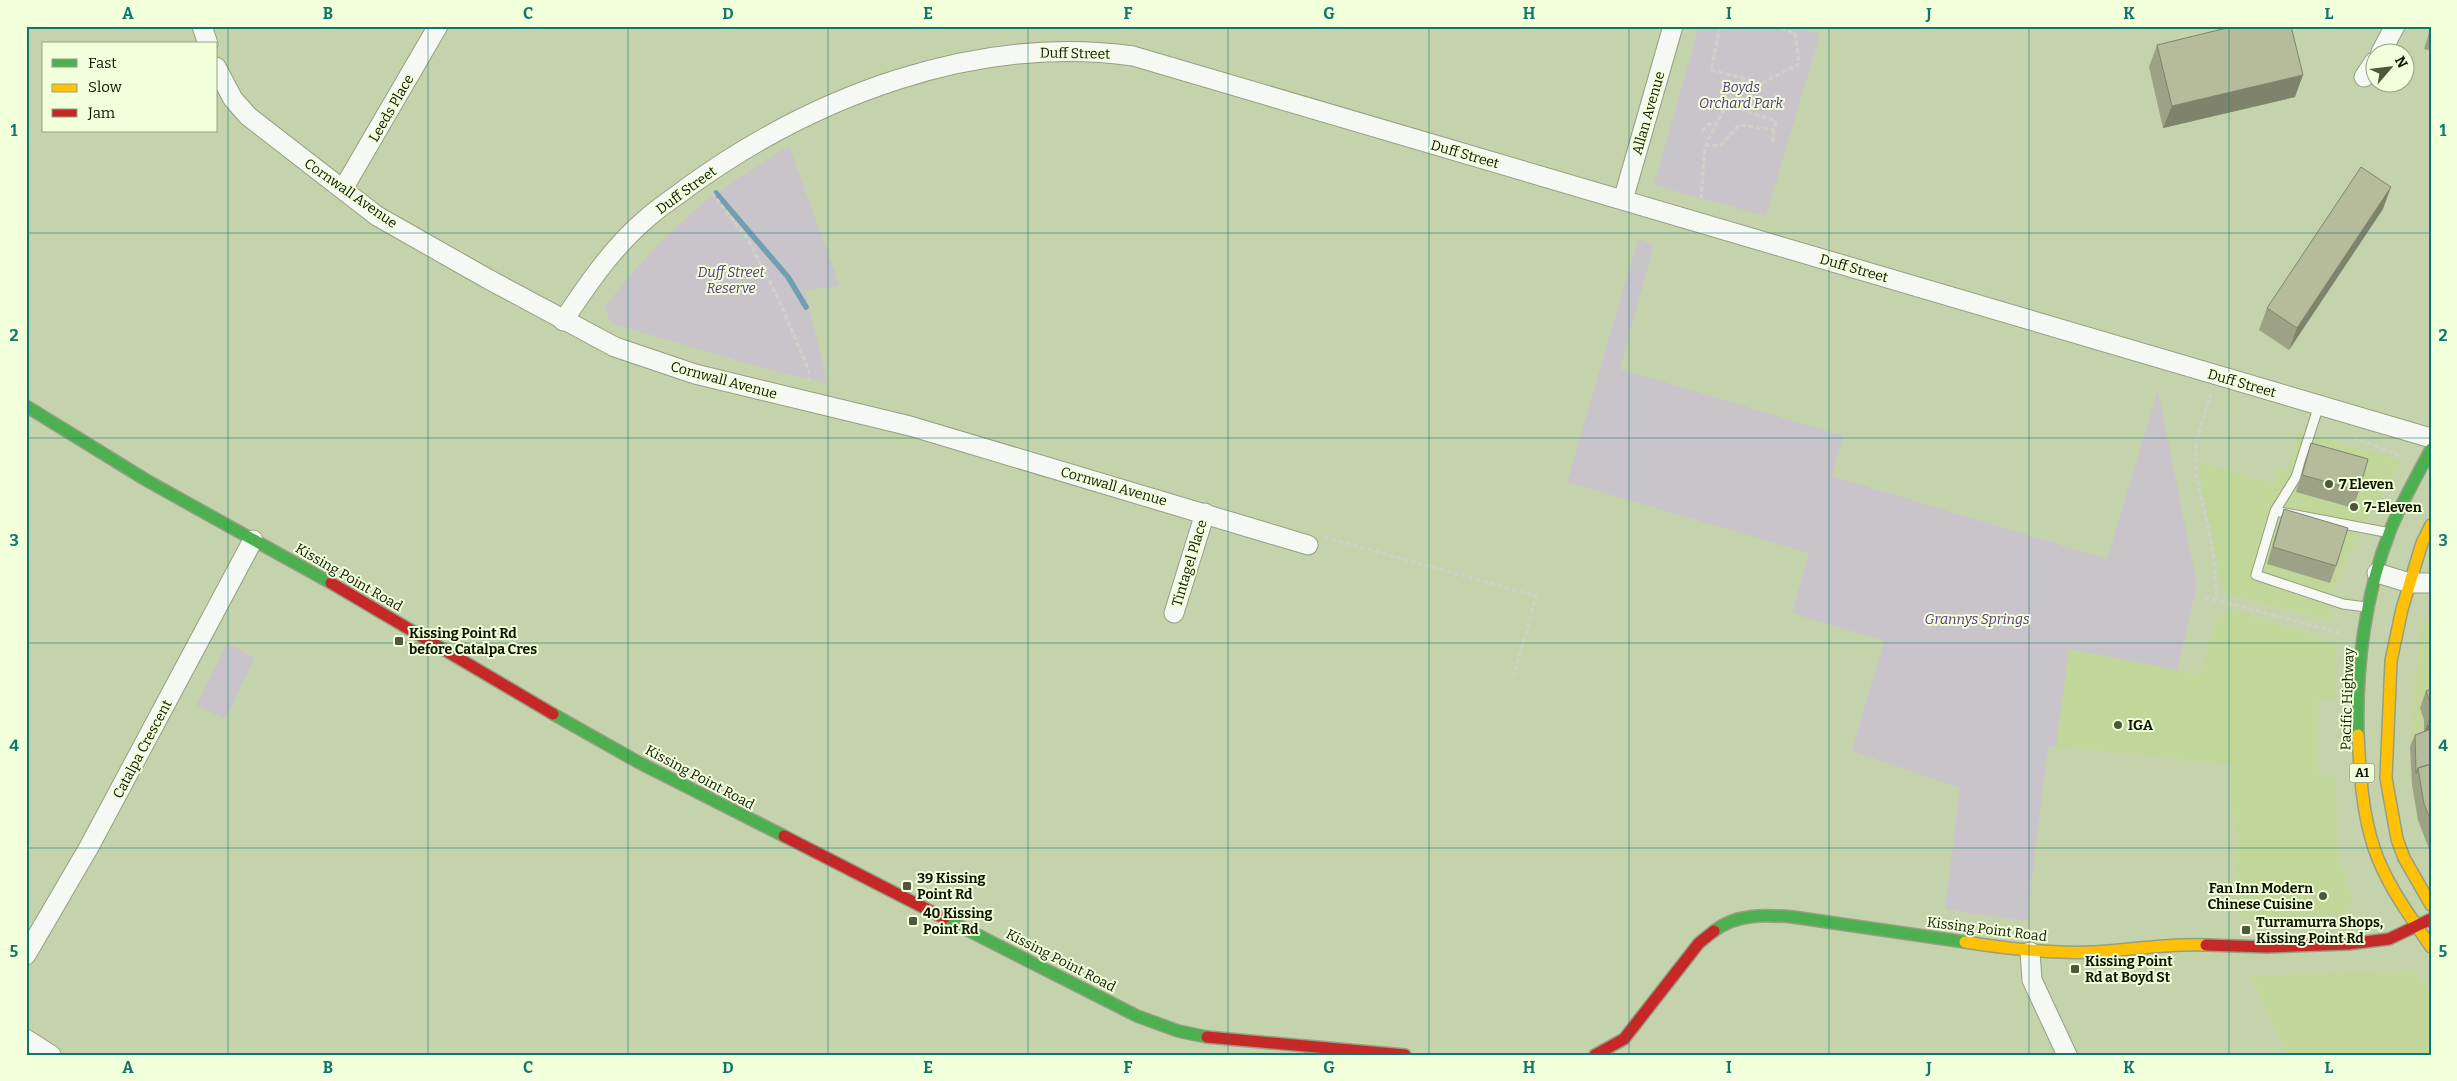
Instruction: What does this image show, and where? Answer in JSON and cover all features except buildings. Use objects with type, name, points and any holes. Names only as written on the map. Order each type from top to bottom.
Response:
[{"type":"main road","name":"Kissing Point Road","points":[[26,406],[146,480],[366,602],[521,696],[638,762],[1137,1016],[1178,1031],[1216,1038],[1405,1055]]},
{"type":"main road","name":"Pacific Highway","points":[[2431,449],[2389,533],[2368,608],[2361,664],[2358,736],[2368,824],[2382,867],[2431,947]]},
{"type":"main road","name":"A1","points":[[2431,525],[2422,543],[2402,609],[2391,661],[2386,778],[2397,839],[2404,858],[2431,905]]},
{"type":"main road","name":"Kissing Point Road","points":[[1595,1055],[1624,1039],[1698,943],[1718,928],[1739,918],[1765,915],[1793,917],[2030,952],[2095,952],[2184,944],[2267,947],[2348,944],[2389,938],[2431,919]]},
{"type":"street","points":[[202,26],[207,42]]},
{"type":"street","name":"Leeds Place","points":[[343,189],[438,26]]},
{"type":"street","name":"Allan Avenue","points":[[1623,200],[1673,26]]},
{"type":"street","points":[[2386,42],[2395,26]]},
{"type":"street","name":"Duff Street","points":[[564,321],[612,252],[646,218],[704,176],[760,140],[796,121],[892,80],[988,58],[1046,51],[1096,51],[1133,56],[2431,438]]},
{"type":"street","name":"Cornwall Avenue","points":[[218,71],[232,99],[248,116],[377,216],[564,321],[615,347],[695,374],[910,426],[1308,545]]},
{"type":"street","name":"Tintagel Place","points":[[1174,613],[1205,513]]},
{"type":"street","name":"Catalpa Crescent","points":[[26,954],[89,847],[252,540]]},
{"type":"street","points":[[2377,573],[2410,584],[2431,583]]},
{"type":"street","points":[[2030,952],[2032,980],[2068,1055]]},
{"type":"street","points":[[26,1039],[51,1055]]},
{"type":"lane","points":[[2319,405],[2296,477],[2275,511],[2256,575],[2343,604],[2368,608]]},
{"type":"lane","points":[[2275,511],[2389,533]]},
{"type":"path","points":[[1720,26],[1711,70],[1762,83],[1799,64],[1795,33],[1774,26]]},
{"type":"path","points":[[1701,200],[1705,146],[1726,105],[1744,79]]},
{"type":"path","points":[[1726,105],[1776,121],[1773,142]]},
{"type":"path","points":[[1702,130],[1709,124],[1716,125]]},
{"type":"path","points":[[1705,146],[1721,145],[1739,125],[1774,130]]},
{"type":"path","points":[[711,192],[749,241],[778,298],[810,371],[811,403]]},
{"type":"path","points":[[2211,391],[2196,442],[2196,473],[2213,551],[2217,600]]},
{"type":"path","points":[[1308,545],[1318,535],[1536,596],[1514,675]]},
{"type":"path","points":[[2205,597],[2340,633]]},
{"type":"shaded area","points":[[2299,431],[2402,461],[2372,509],[2332,592],[2334,622],[2223,592],[2197,461],[2273,483],[2277,467],[2286,470]]},
{"type":"shaded area","points":[[2231,610],[2336,643],[2336,701],[2319,699],[2317,746],[2319,773],[2336,776],[2337,854],[2354,902],[2345,914],[2239,919],[2235,849],[2239,848],[2232,806],[2232,764],[2056,747],[2069,649],[2200,675],[2216,619]]},
{"type":"shaded area","points":[[2431,617],[2431,856],[2418,821],[2412,785],[2410,746],[2414,684],[2422,625]]},
{"type":"shaded area","points":[[2414,970],[2431,995],[2431,1055],[2287,1055],[2251,976]]},
{"type":"green space","name":"Boyds Orchard Park","points":[[1699,26],[1793,26],[1820,34],[1766,216],[1654,185]]},
{"type":"green space","name":"Duff Street Reserve","points":[[789,146],[840,286],[805,290],[827,382],[777,372],[610,323],[605,306],[643,261],[670,233],[715,194]]},
{"type":"green space","name":"Grannys Springs","points":[[1638,239],[1654,244],[1620,369],[1843,436],[1832,476],[2107,559],[2158,390],[2197,585],[2177,670],[2069,649],[2056,747],[2048,747],[2027,921],[1945,909],[1960,788],[1852,751],[1884,641],[1792,613],[1809,553],[1567,482]]},
{"type":"green space","points":[[227,643],[255,658],[225,719],[196,705]]},
{"type":"waterway","points":[[716,193],[788,277],[806,307]]},
{"type":"traffic: fast","points":[[26,406],[146,480],[331,583]]},
{"type":"traffic: fast","points":[[2358,735],[2361,658],[2368,606],[2374,580],[2394,521],[2431,449]]},
{"type":"traffic: fast","points":[[553,714],[638,762],[784,836]]},
{"type":"traffic: fast","points":[[1714,931],[1723,925],[1742,918],[1772,916],[1793,917],[1965,942]]},
{"type":"traffic: fast","points":[[944,918],[1137,1016],[1178,1031],[1207,1037]]},
{"type":"traffic: slow","points":[[2431,525],[2422,543],[2402,609],[2391,661],[2386,778],[2397,839],[2404,858],[2431,905]]},
{"type":"traffic: slow","points":[[2358,735],[2364,806],[2374,848],[2392,887],[2431,947]]},
{"type":"traffic: slow","points":[[1965,942],[2046,952],[2095,952],[2178,945],[2206,945]]},
{"type":"traffic: jam","points":[[331,583],[553,714]]},
{"type":"traffic: jam","points":[[784,836],[944,918]]},
{"type":"traffic: jam","points":[[2206,945],[2267,947],[2348,944],[2389,939],[2431,919]]},
{"type":"traffic: jam","points":[[1595,1055],[1624,1039],[1699,943],[1714,931]]},
{"type":"traffic: jam","points":[[1207,1037],[1405,1055]]},
{"type":"place","name":"7 Eleven","points":[[2329,484]]},
{"type":"place","name":"7-Eleven","points":[[2354,507]]},
{"type":"place","name":"Kissing Point Rd before Catalpa Cres","points":[[399,641]]},
{"type":"place","name":"IGA","points":[[2118,725]]},
{"type":"place","name":"39 Kissing Point Rd","points":[[907,886]]},
{"type":"place","name":"Fan Inn Modern Chinese Cuisine","points":[[2323,896]]},
{"type":"place","name":"40 Kissing Point Rd","points":[[913,921]]},
{"type":"place","name":"Turramurra Shops, Kissing Point Rd","points":[[2246,930]]},
{"type":"place","name":"Kissing Point Rd at Boyd St","points":[[2075,969]]}]
